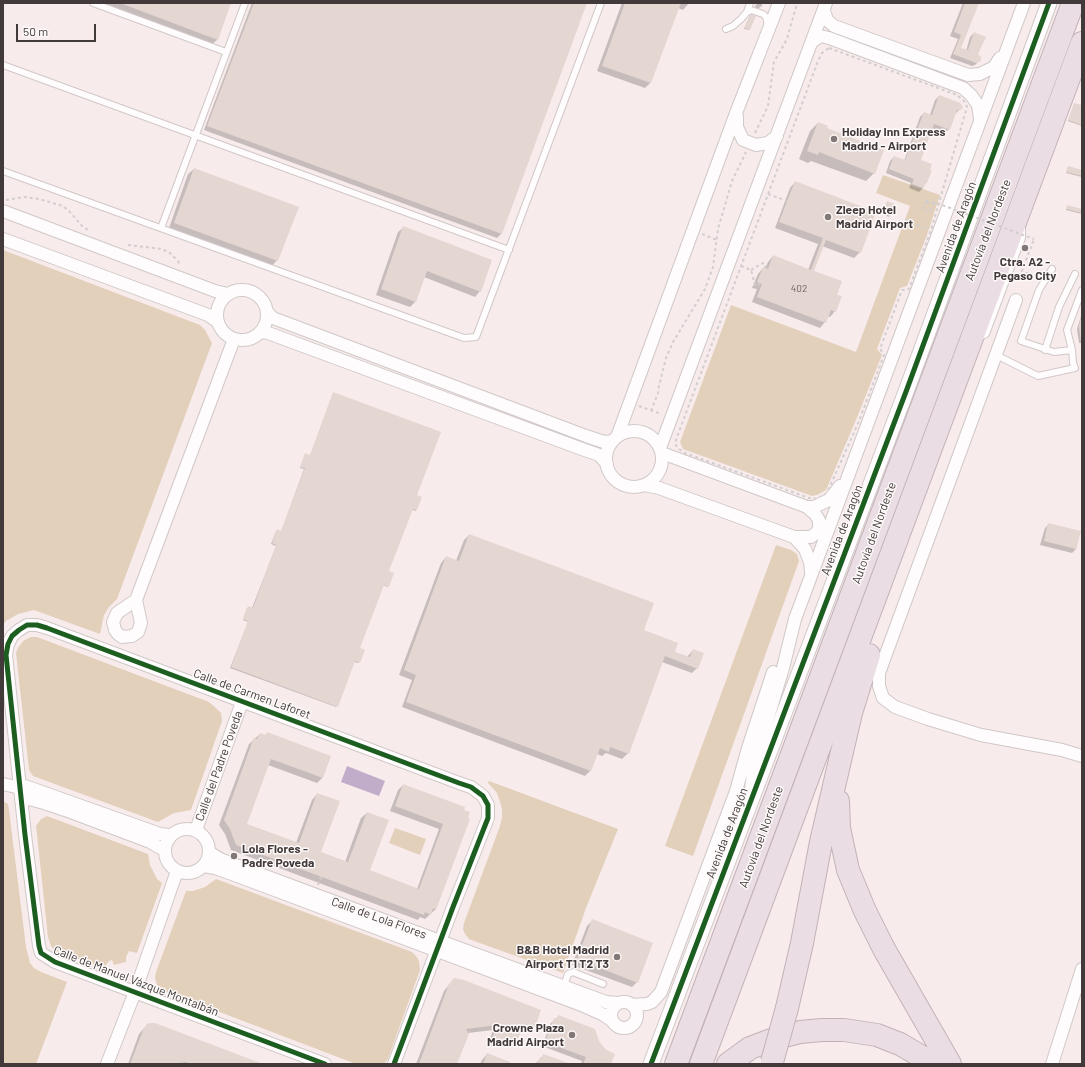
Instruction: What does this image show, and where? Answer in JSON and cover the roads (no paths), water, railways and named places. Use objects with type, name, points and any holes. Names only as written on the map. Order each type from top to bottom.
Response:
[{"type":"highway","name":"Autovía del Nordeste","points":[[676,1064],[1073,3]]},
{"type":"highway","name":"Autovía del Nordeste","points":[[701,1064],[1082,44]]},
{"type":"highway","points":[[771,1063],[787,1008],[802,944],[821,842],[851,713],[948,404]]},
{"type":"highway","points":[[851,713],[838,793],[839,828],[848,870],[865,911],[884,949],[950,1064]]},
{"type":"highway","points":[[728,1064],[750,1048],[774,1039],[800,1032],[822,1030],[844,1030],[877,1035],[900,1044],[932,1064]]},
{"type":"highway","points":[[844,1030],[897,1048],[919,1064]]},
{"type":"street","points":[[779,3],[736,113],[615,439],[609,448],[607,456],[609,471],[620,483],[628,486],[636,487],[644,485],[653,480],[659,472],[662,463],[661,450],[825,7]]},
{"type":"street","points":[[750,800],[754,764],[783,668],[795,619],[1024,3]]},
{"type":"street","name":"Avenida de Aragón","points":[[651,1064],[907,389],[1049,3]]},
{"type":"street","points":[[825,7],[827,20],[834,26],[968,75],[980,74],[994,67],[1006,49]]},
{"type":"street","points":[[812,42],[820,36],[829,38],[963,88],[971,95],[978,105],[980,119]]},
{"type":"street","points":[[736,113],[737,127],[743,140],[756,145],[768,143],[777,136]]},
{"type":"street","points":[[3,211],[215,291],[228,294]]},
{"type":"street","points":[[3,239],[208,315],[218,322]]},
{"type":"street","points":[[240,290],[253,292],[260,297],[265,304],[267,312],[267,320],[260,332],[248,339],[240,340],[234,339],[227,335],[221,329],[217,314],[218,306],[222,299],[228,294],[240,290]]},
{"type":"street","points":[[1016,300],[883,661],[879,673],[879,686],[883,698],[894,707],[928,719],[981,735],[1062,750],[1082,756]]},
{"type":"street","points":[[267,312],[273,318],[604,442],[615,439],[624,433],[632,431],[641,432],[652,438],[661,450],[807,507],[819,520],[819,529],[811,537],[794,537],[659,488],[644,485]]},
{"type":"street","points":[[260,332],[268,333],[599,455],[607,464]]},
{"type":"street","points":[[136,600],[234,339]]},
{"type":"street","points":[[807,507],[829,500],[848,476]]},
{"type":"street","points":[[794,537],[805,548],[810,562],[811,575]]},
{"type":"street","name":"Avenida de Aragón","points":[[632,1005],[647,1004],[652,1002],[661,992],[736,791],[748,748],[775,666],[795,619]]},
{"type":"street","name":"Calle de Carmen Laforet","points":[[21,800],[6,655],[8,644],[12,636],[28,625],[37,625],[471,787],[482,796],[488,805],[488,818],[438,946]]},
{"type":"street","name":"Calle del Padre Poveda","points":[[196,830],[242,702]]},
{"type":"street","points":[[3,784],[25,786],[160,834],[170,836]]},
{"type":"street","points":[[21,800],[29,799],[65,810],[150,842],[164,850]]},
{"type":"street","name":"Calle de Manuel Vázque Montalbán","points":[[21,800],[38,946],[41,953],[55,962],[325,1064]]},
{"type":"street","points":[[189,828],[196,830],[207,841],[210,852],[209,857],[204,866],[199,870],[188,874],[177,871],[168,863],[164,850],[167,840],[170,836],[182,829],[189,828]]},
{"type":"street","name":"Calle de Lola Flores","points":[[210,852],[220,859],[584,1006],[611,1020]]},
{"type":"street","name":"Calle de Lola Flores","points":[[204,866],[220,870],[438,946],[564,986],[606,1002],[618,1003]]},
{"type":"street","points":[[107,1064],[135,992],[177,871]]},
{"type":"street","points":[[394,1064],[438,946]]},
{"type":"street","points":[[1052,1064],[1082,969]]},
{"type":"street","points":[[624,1002],[632,1005],[635,1008],[637,1015],[635,1023],[632,1026],[628,1028],[620,1028],[613,1024],[610,1015],[611,1010],[618,1003],[624,1002]]},
{"type":"lane","points":[[93,3],[226,52]]},
{"type":"lane","points":[[161,228],[245,3]]},
{"type":"lane","points":[[3,171],[464,338],[476,337],[601,3]]},
{"type":"lane","points":[[726,29],[733,26],[747,12],[750,3]]},
{"type":"lane","points":[[747,12],[751,10],[763,14],[766,17],[768,31]]},
{"type":"lane","points":[[3,65],[509,250]]},
{"type":"lane","points":[[1052,269],[1039,290],[1021,341],[1054,352],[1072,350]]},
{"type":"lane","points":[[1045,350],[1059,307],[1074,274]]},
{"type":"lane","points":[[1075,368],[1067,330],[1082,290]]},
{"type":"lane","points":[[996,355],[1038,376],[1082,367]]},
{"type":"lane","points":[[564,986],[568,974],[573,972],[603,984]]},
{"type":"place","name":"Holiday Inn Express Madrid - Airport","points":[[834,139]]},
{"type":"place","name":"Zleep Hotel Madrid Airport","points":[[828,217]]},
{"type":"place","name":"Ctra. A2 - Pegaso City","points":[[1025,248]]},
{"type":"place","name":"Lola Flores - Padre Poveda","points":[[234,856]]},
{"type":"place","name":"B&B Hotel Madrid Airport T1 T2 T3","points":[[617,957]]},
{"type":"place","name":"Crowne Plaza Madrid Airport","points":[[572,1035]]}]
